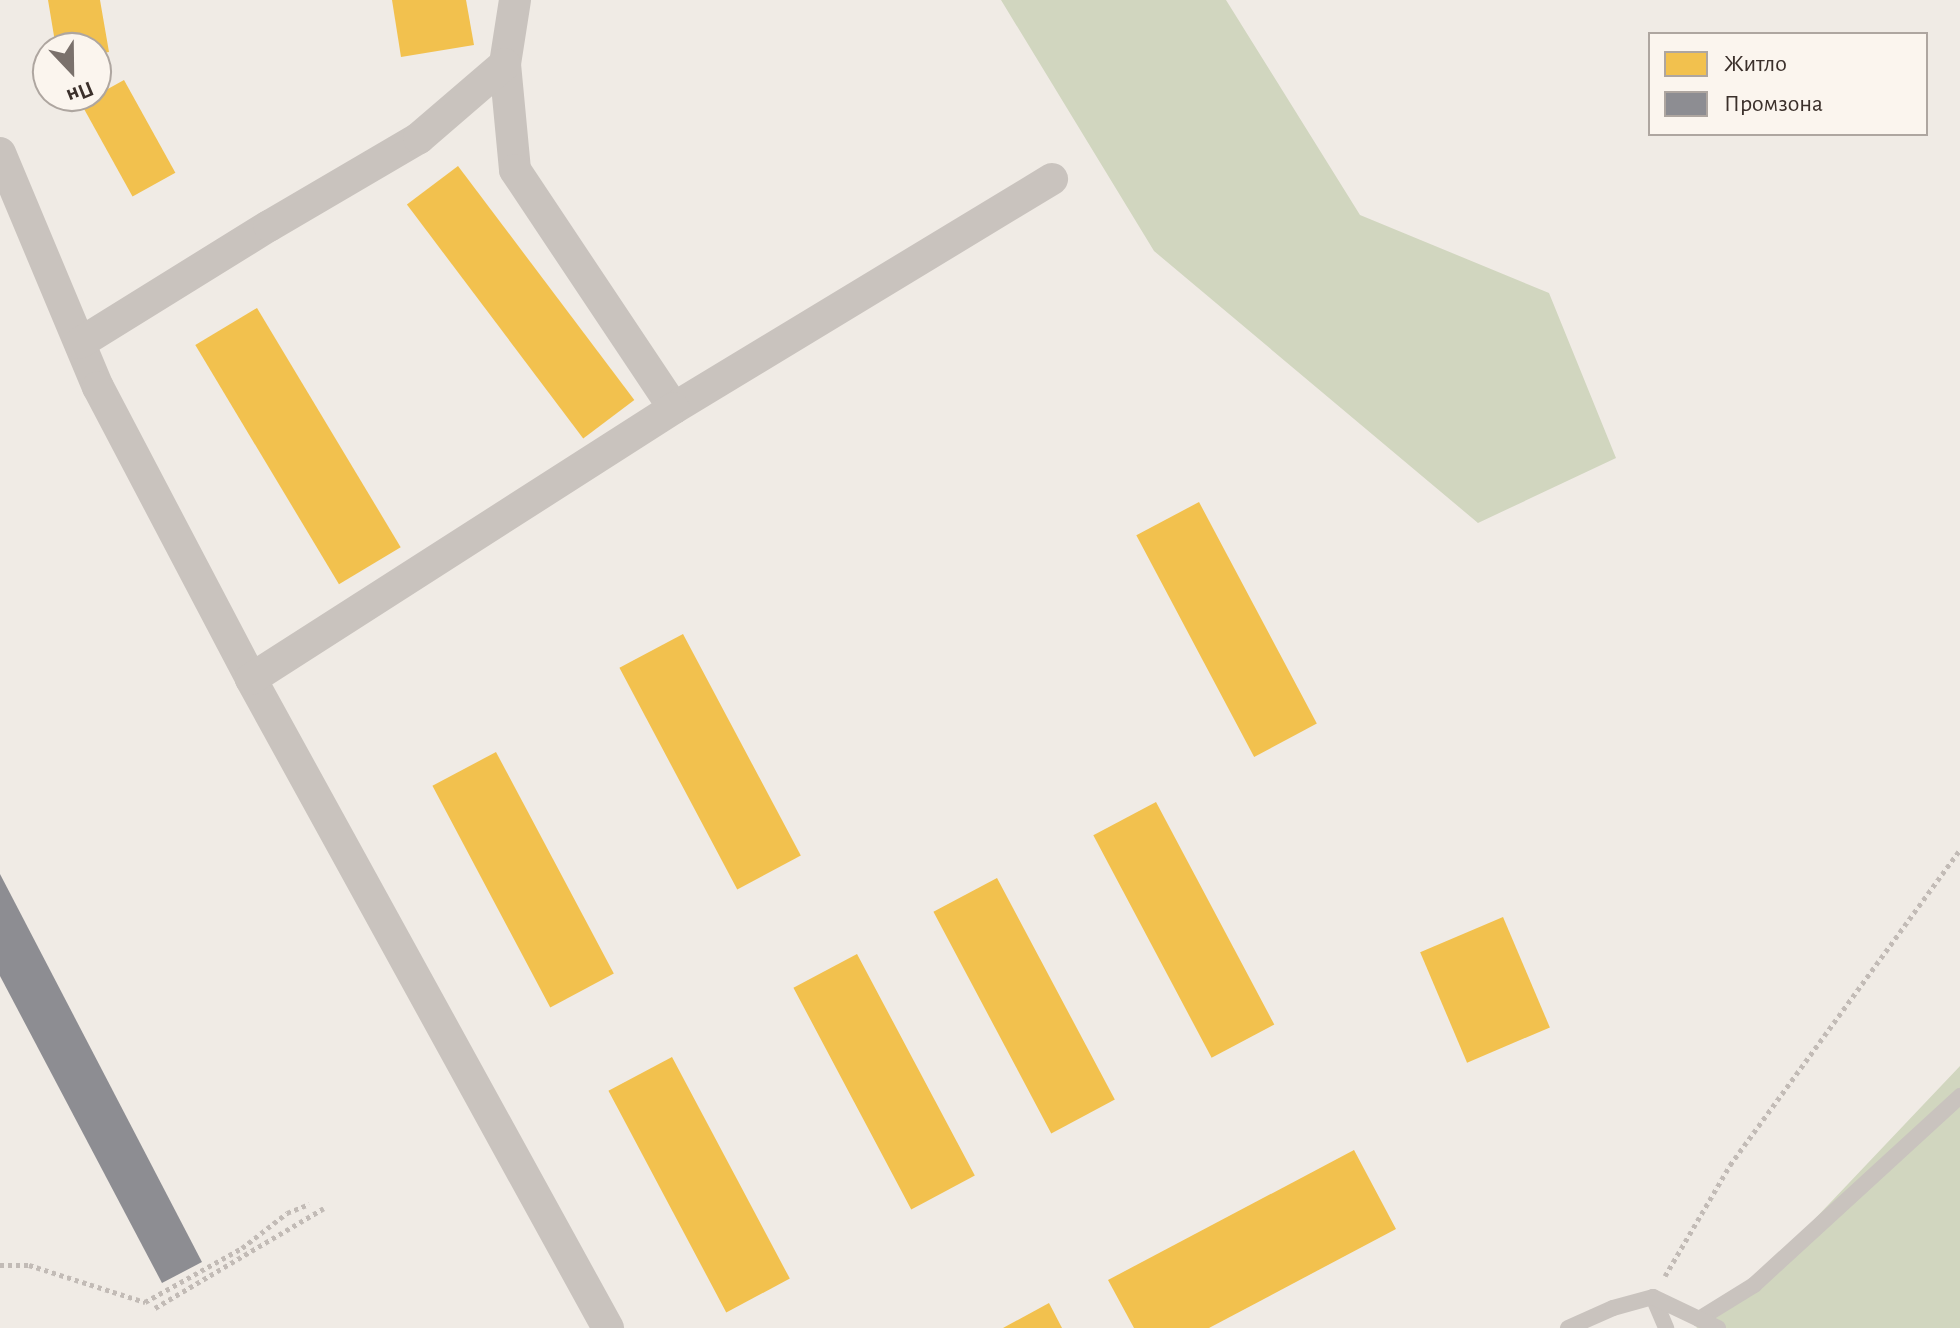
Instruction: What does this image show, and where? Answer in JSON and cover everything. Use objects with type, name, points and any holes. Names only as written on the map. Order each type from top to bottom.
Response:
[{"type":"street","points":[[515,0],[505,64],[515,170],[674,408]]},
{"type":"street","points":[[80,343],[419,138],[505,64]]},
{"type":"street","points":[[0,153],[98,387],[251,679],[608,1328]]},
{"type":"street","points":[[251,679],[674,408],[1052,179]]},
{"type":"lane","points":[[1699,1319],[1754,1285],[1960,1096]]},
{"type":"lane","points":[[1653,1297],[1666,1328]]},
{"type":"lane","points":[[1568,1328],[1613,1308],[1653,1297],[1718,1328]]},
{"type":"path","points":[[1653,1297],[1730,1165],[1960,850]]},
{"type":"path","points":[[0,1265],[29,1265],[145,1302],[242,1248],[287,1213],[309,1204]]},
{"type":"path","points":[[155,1308],[324,1208]]},
{"type":"green space","points":[[1001,0],[1226,0],[1360,215],[1549,293],[1616,458],[1478,523],[1154,251]]},
{"type":"green space","points":[[1960,1066],[1960,1328],[1696,1328],[1753,1284]]},
{"type":"building: Житло","points":[[48,0],[100,0],[106,32],[53,32]]},
{"type":"building: Житло","points":[[392,0],[466,0],[474,45],[401,57]]},
{"type":"building: Житло","points":[[124,80],[175,173],[133,196],[86,112],[112,112],[112,87]]},
{"type":"building: Житло","points":[[458,166],[634,400],[583,439],[407,205]]},
{"type":"building: Житло","points":[[257,308],[401,547],[339,584],[195,345]]},
{"type":"building: Житло","points":[[1199,502],[1317,724],[1254,757],[1136,535]]},
{"type":"building: Житло","points":[[683,634],[801,856],[737,889],[619,668]]},
{"type":"building: Житло","points":[[496,752],[614,974],[550,1007],[432,786]]},
{"type":"building: Житло","points":[[1156,802],[1274,1025],[1212,1058],[1093,835]]},
{"type":"building: Житло","points":[[997,878],[1115,1100],[1051,1133],[933,912]]},
{"type":"building: Житло","points":[[1503,917],[1550,1027],[1467,1063],[1420,952]]},
{"type":"building: Житло","points":[[857,954],[975,1176],[911,1209],[793,988]]},
{"type":"building: Житло","points":[[672,1057],[790,1279],[726,1312],[608,1091]]},
{"type":"building: Житло","points":[[1354,1150],[1396,1229],[1209,1328],[1134,1328],[1108,1280]]},
{"type":"building: Житло","points":[[1049,1303],[1062,1328],[1003,1328]]},
{"type":"building: Промзона","points":[[0,874],[202,1262],[162,1283],[0,976]]}]
